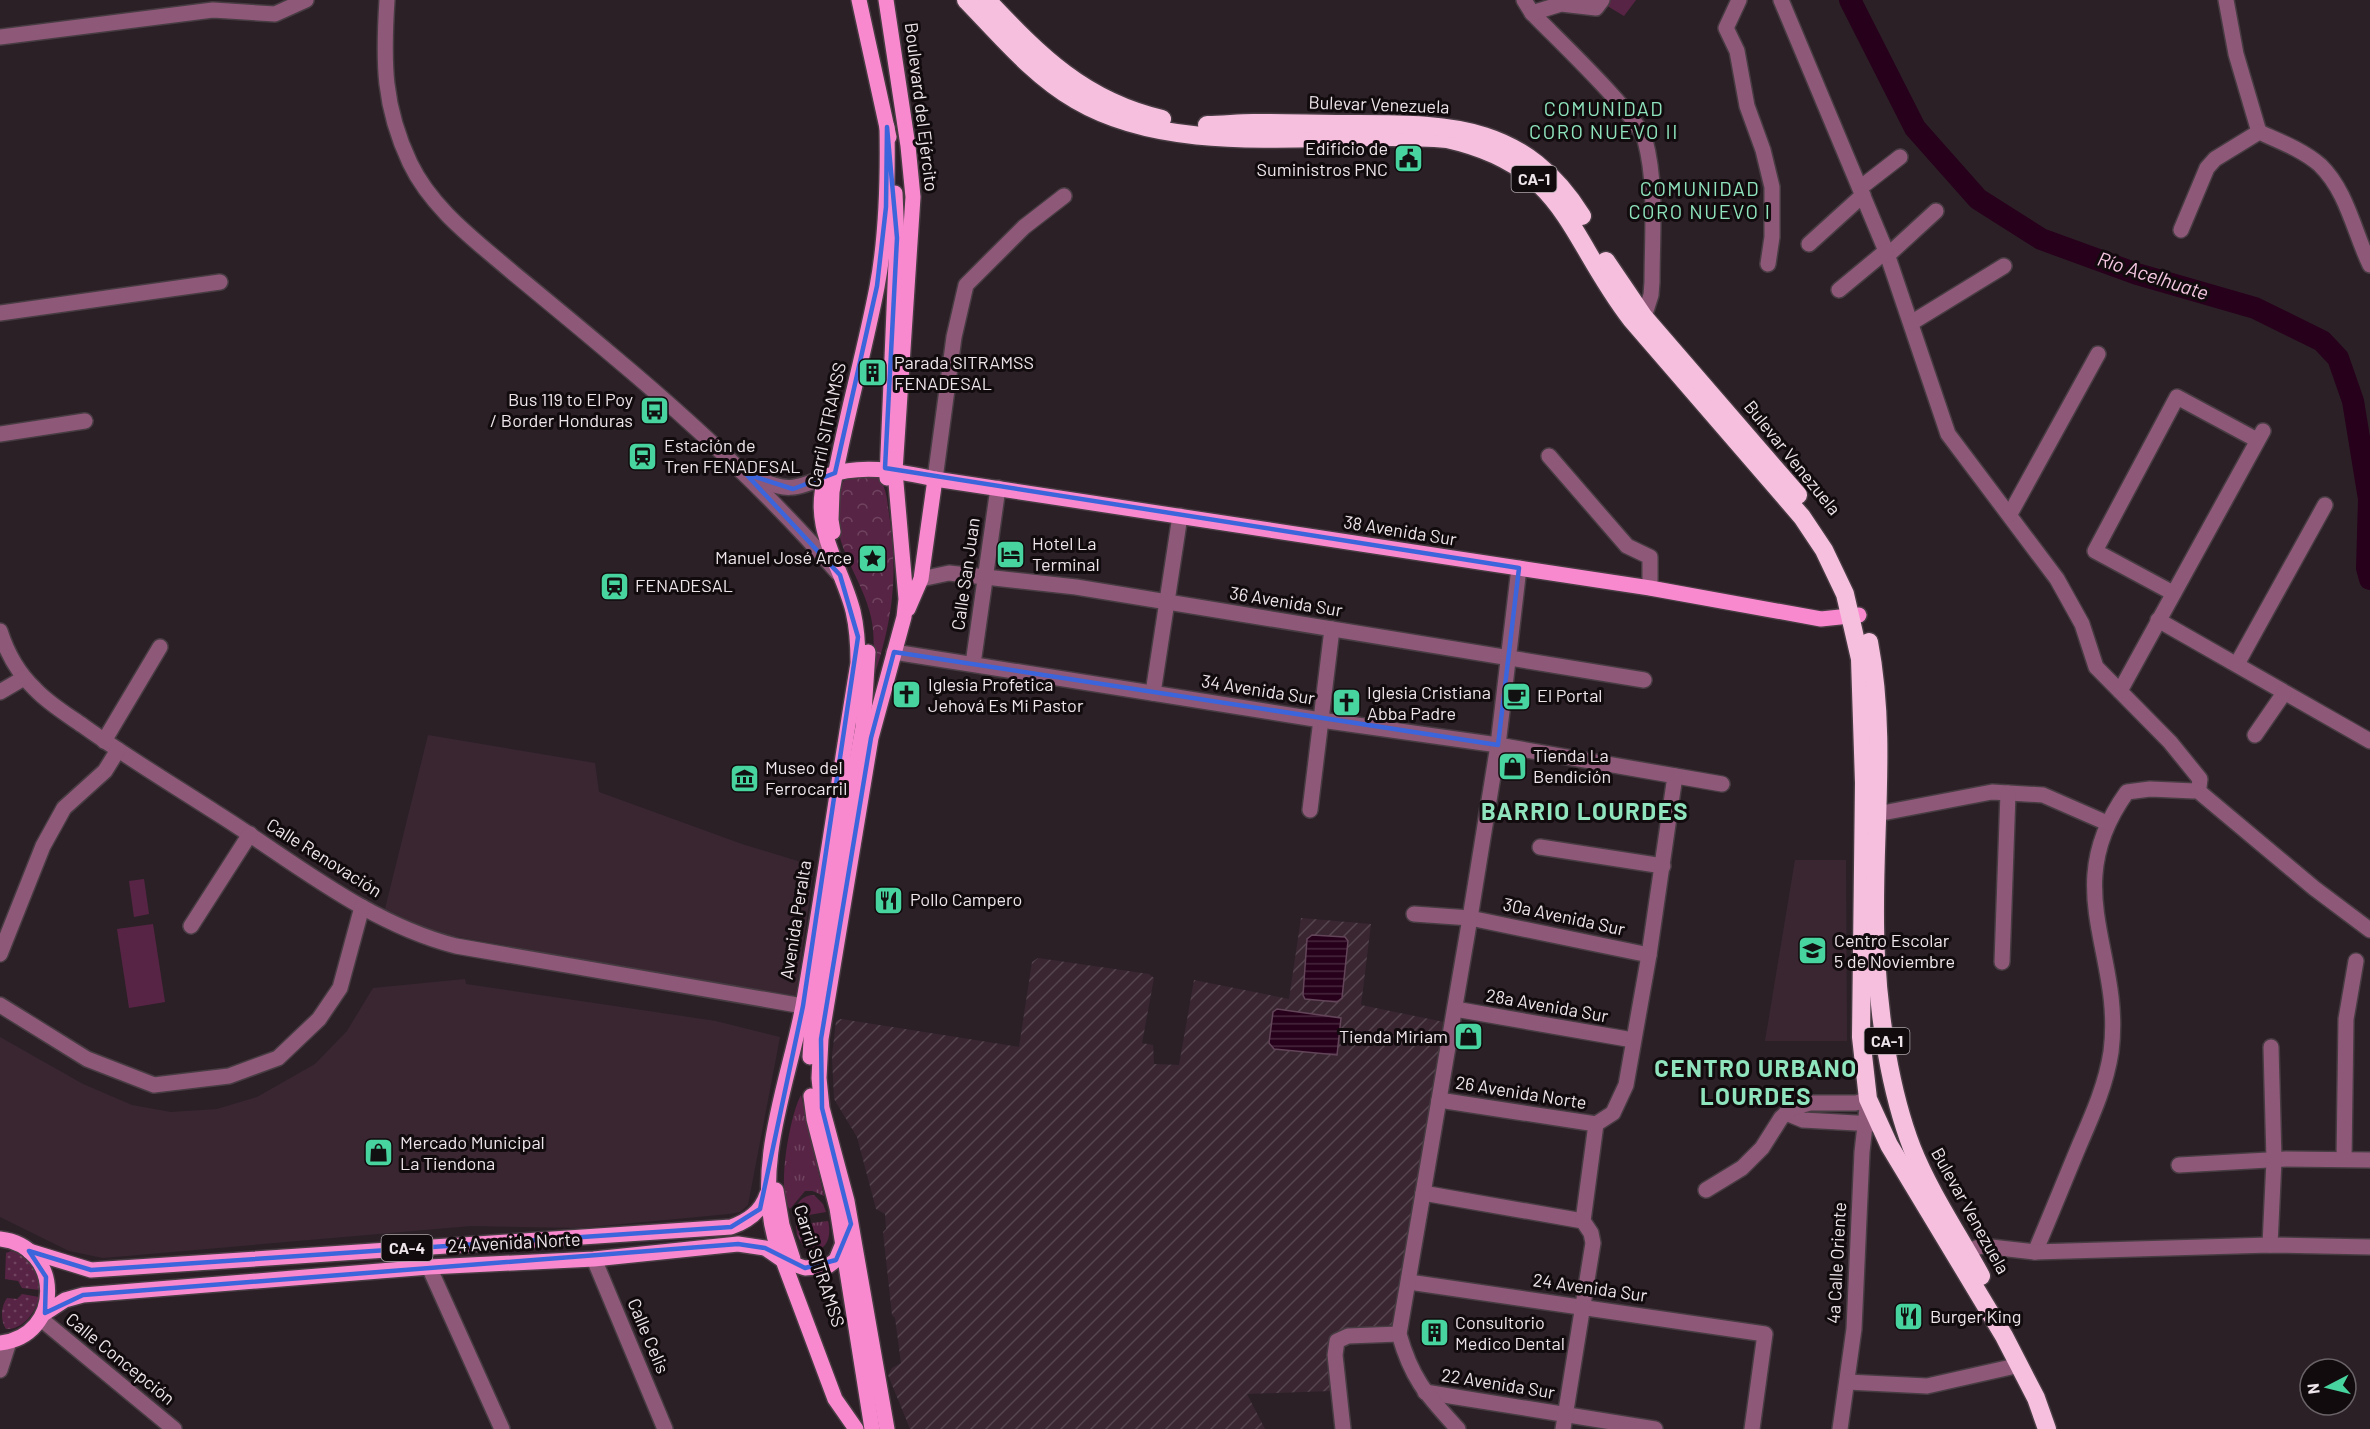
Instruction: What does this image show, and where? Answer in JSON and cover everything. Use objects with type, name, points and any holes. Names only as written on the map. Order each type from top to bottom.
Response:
[{"type":"highway","name":"Bulevar Venezuela","points":[[966,0],[1040,75],[1077,100],[1115,120],[1153,130],[1209,137],[1438,138],[1485,149],[1512,163],[1543,186],[1559,203],[1606,286],[1625,312],[1802,517],[1833,568],[1856,616],[1860,658],[1864,783],[1861,1037],[1871,1123],[2020,1365],[2047,1429]]},
{"type":"highway","name":"Bulevar Venezuela","points":[[987,0],[1032,47],[1061,73],[1110,103],[1145,115],[1169,121],[1220,125],[1250,123],[1432,125],[1473,132],[1504,144],[1543,170],[1567,194],[1615,276],[1644,317],[1806,504],[1840,555],[1853,582],[1870,648],[1877,716],[1876,955],[1880,1007],[1900,1105],[1911,1145],[1926,1179],[2025,1352],[2061,1429]]},
{"type":"highway","points":[[1853,582],[1856,616],[1870,648]]},
{"type":"highway","points":[[1868,1099],[1879,1093],[1887,1094],[1900,1105]]},
{"type":"main road","name":"Carril SITRAMSS","points":[[851,1428],[790,1264],[776,1189],[777,1169],[863,727],[892,631],[898,587],[890,470],[897,238],[894,175],[887,127],[859,0]]},
{"type":"main road","name":"Boulevard del Ejército","points":[[885,0],[908,146],[913,197],[890,470]]},
{"type":"main road","name":"Carril SITRAMSS","points":[[863,727],[867,639],[859,599],[838,546],[831,520],[830,475],[877,286],[886,207],[887,127]]},
{"type":"main road","points":[[830,475],[866,468],[890,470],[934,479],[921,579],[904,617],[871,738],[821,1039],[819,1078],[822,1108],[851,1224],[886,1429]]},
{"type":"main road","points":[[890,470],[905,574],[904,617]]},
{"type":"main road","name":"Avenida Peralta","points":[[830,475],[822,488],[820,513],[824,534],[853,610],[858,638],[858,663],[808,1006],[776,1130],[768,1188],[770,1221],[790,1264],[835,1399],[851,1428]]},
{"type":"main road","name":"38 Avenida Sur","points":[[934,479],[1650,588],[1821,619],[1856,616]]},
{"type":"main road","name":"Carril SITRAMSS","points":[[808,1006],[811,1100],[844,1246],[872,1429]]},
{"type":"main road","name":"24 Avenida Norte","points":[[29,1251],[91,1270],[731,1227],[752,1217],[760,1209],[768,1188]]},
{"type":"main road","name":"24 Avenida Norte","points":[[43,1316],[65,1300],[83,1295],[429,1267],[594,1259],[738,1244],[765,1248],[790,1264],[816,1269],[828,1266],[836,1260],[844,1246],[851,1224]]},
{"type":"main road","name":"CA-4","points":[[2,1238],[29,1251]]},
{"type":"main road","points":[[29,1251],[40,1263],[46,1277],[48,1292],[43,1316]]},
{"type":"main road","name":"CA-4","points":[[4,1342],[29,1332],[43,1316]]},
{"type":"street","points":[[0,37],[213,10],[275,14],[306,0]]},
{"type":"street","points":[[387,0],[383,59],[389,106],[411,165],[432,196],[466,233],[615,358],[746,474],[840,575]]},
{"type":"street","points":[[1528,6],[1561,4],[1596,8],[1602,0]]},
{"type":"street","points":[[1739,0],[1726,28],[1737,51],[1747,106],[1763,150],[1772,187],[1772,237],[1768,264]]},
{"type":"street","points":[[1781,0],[1887,253],[1948,434],[2010,514],[2062,587],[2082,624],[2096,667],[2170,742],[2200,779],[2197,790]]},
{"type":"street","points":[[2226,0],[2236,54],[2259,132],[2297,150],[2319,164],[2330,176],[2345,201],[2370,265]]},
{"type":"street","points":[[1528,6],[1629,115],[1644,138],[1651,183],[1652,282],[1644,317]]},
{"type":"street","points":[[2181,230],[2207,168],[2214,159],[2259,132]]},
{"type":"street","points":[[1809,244],[1900,157]]},
{"type":"street","points":[[934,479],[954,337],[966,285],[1024,227],[1064,196]]},
{"type":"street","points":[[1839,290],[1936,211]]},
{"type":"street","points":[[1911,323],[2004,266]]},
{"type":"street","points":[[0,313],[220,282]]},
{"type":"street","points":[[2010,514],[2098,354]]},
{"type":"street","points":[[2120,691],[2260,436],[2177,397],[2095,551],[2173,593]]},
{"type":"street","points":[[0,434],[85,421]]},
{"type":"street","points":[[1549,456],[1627,546],[1650,557],[1650,588]]},
{"type":"street","points":[[746,474],[769,485],[792,489],[830,475]]},
{"type":"street","name":"Calle San Juan","points":[[973,664],[998,488]]},
{"type":"street","points":[[2237,664],[2325,505]]},
{"type":"street","points":[[1153,693],[1180,516]]},
{"type":"street","points":[[1458,1429],[1425,1392],[1408,1365],[1399,1334],[1498,745],[1520,568]]},
{"type":"street","name":"36 Avenida Sur","points":[[921,579],[949,573],[1166,602],[1644,680]]},
{"type":"street","points":[[2158,620],[2370,741]]},
{"type":"street","points":[[1310,810],[1332,629]]},
{"type":"street","name":"Calle Renovación","points":[[0,631],[11,658],[24,678],[45,698],[104,741],[362,907],[433,940],[456,946],[808,1006]]},
{"type":"street","points":[[104,741],[160,647]]},
{"type":"street","name":"34 Avenida Sur","points":[[894,652],[1321,720],[1498,745],[1722,784]]},
{"type":"street","points":[[0,692],[24,678]]},
{"type":"street","points":[[2255,735],[2284,693]]},
{"type":"street","points":[[0,954],[43,846],[64,808],[105,771],[118,750]]},
{"type":"street","points":[[1564,1422],[1593,1243],[1591,1233],[1583,1221],[1596,1124],[1613,1113],[1625,1089],[1649,955],[1675,776]]},
{"type":"street","points":[[2035,1252],[2097,1104],[2111,1052],[2111,1000],[2096,921],[2094,896],[2097,862],[2107,823],[2127,792],[2150,789],[2188,792],[2197,790]]},
{"type":"street","points":[[2197,790],[2314,888],[2370,930]]},
{"type":"street","points":[[1877,814],[1992,792],[2043,795],[2107,823]]},
{"type":"street","points":[[2001,962],[2008,793]]},
{"type":"street","points":[[191,926],[250,834]]},
{"type":"street","points":[[1540,847],[1663,867]]},
{"type":"street","points":[[0,1005],[87,1059],[154,1085],[230,1076],[278,1058],[319,1019],[340,988],[362,907]]},
{"type":"street","name":"30a Avenida Sur","points":[[1414,914],[1470,918],[1649,955]]},
{"type":"street","points":[[2344,1160],[2346,1019],[2356,961]]},
{"type":"street","name":"28a Avenida Sur","points":[[1455,1009],[1633,1041]]},
{"type":"street","points":[[2270,1245],[2274,1160],[2271,1047]]},
{"type":"street","points":[[1707,1190],[1742,1168],[1762,1148],[1786,1113],[1798,1105],[1856,1103],[1868,1099]]},
{"type":"street","name":"26 Avenida Norte","points":[[1439,1100],[1596,1124]]},
{"type":"street","points":[[1786,1113],[1803,1120],[1871,1123]]},
{"type":"street","name":"4a Calle Oriente","points":[[1840,1429],[1854,1329],[1871,1123]]},
{"type":"street","points":[[2179,1165],[2274,1160],[2370,1160]]},
{"type":"street","points":[[1424,1193],[1583,1221]]},
{"type":"street","points":[[1967,1251],[1982,1246],[2035,1252],[2270,1245],[2370,1247]]},
{"type":"street","name":"Calle Celis","points":[[594,1259],[665,1429]]},
{"type":"street","points":[[429,1267],[502,1429]]},
{"type":"street","name":"24 Avenida Sur","points":[[1409,1282],[1765,1334],[1752,1429]]},
{"type":"street","name":"Calle Concepción","points":[[43,1316],[174,1429]]},
{"type":"street","points":[[1343,1429],[1335,1355],[1337,1341],[1348,1336],[1399,1334]]},
{"type":"street","points":[[0,1370],[4,1342]]},
{"type":"street","points":[[1847,1382],[1927,1386],[2020,1365]]},
{"type":"street","name":"22 Avenida Sur","points":[[1425,1392],[1564,1422],[1655,1429]]},
{"type":"highlighted area","points":[[887,127],[897,238],[885,468],[1519,568],[1498,745],[894,652],[871,738],[821,1039],[822,1108],[851,1224],[836,1260],[805,1268],[765,1248],[738,1244],[83,1295],[45,1313],[46,1277],[29,1251],[91,1270],[731,1227],[760,1209],[803,1006],[858,637],[840,575],[746,474],[793,489],[835,473],[877,286],[886,207]]},
{"type":"shaded area","points":[[428,735],[595,763],[599,792],[742,844],[814,866],[796,997],[436,933],[385,909]]},
{"type":"shaded area","name":"Centro Escolar 5 de Noviembre","points":[[1795,860],[1846,860],[1847,1041],[1765,1041]]},
{"type":"shaded area","points":[[1301,918],[1371,924],[1361,1005],[1444,1022],[1392,1325],[1332,1333],[1330,1391],[1247,1394],[1265,1429],[910,1429],[888,1375],[892,1368],[901,1363],[895,1318],[892,1315],[883,1232],[886,1229],[885,1214],[876,1209],[857,1137],[834,1099],[832,1056],[836,1021],[841,1019],[1019,1047],[1032,962],[1038,958],[1149,974],[1154,978],[1142,1043],[1153,1045],[1154,1064],[1179,1065],[1194,980],[1289,999]]},
{"type":"shaded area","points":[[1312,935],[1345,937],[1348,941],[1342,998],[1337,1002],[1305,999],[1303,995],[1307,939]]},
{"type":"shaded area","name":"Mercado Municipal La Tiendona","points":[[465,979],[466,984],[716,1021],[780,1037],[748,1205],[740,1212],[729,1214],[580,1228],[471,1226],[103,1258],[69,1251],[0,1217],[0,1037],[83,1084],[132,1105],[171,1112],[217,1109],[257,1097],[315,1064],[347,1031],[373,988]]},
{"type":"shaded area","points":[[1277,1009],[1341,1018],[1337,1055],[1274,1049],[1269,1043],[1273,1012]]},
{"type":"green space","points":[[1607,0],[1636,0],[1624,16],[1604,4]]},
{"type":"green space","points":[[849,476],[876,476],[880,480],[886,493],[892,538],[892,601],[884,642],[871,686],[873,626],[867,602],[843,546],[837,517],[841,487]]},
{"type":"green space","points":[[144,879],[149,914],[134,917],[129,881]]},
{"type":"green space","points":[[153,924],[165,1002],[129,1008],[117,929]]},
{"type":"green space","points":[[801,1095],[824,1196],[813,1191],[805,1191],[790,1209],[786,1200],[784,1170],[789,1135]]},
{"type":"green space","points":[[814,1195],[823,1204],[826,1212],[797,1217],[797,1205],[802,1199]]},
{"type":"green space","points":[[828,1221],[829,1235],[824,1246],[816,1251],[805,1249],[797,1235],[796,1225]]},
{"type":"green space","points":[[11,1251],[23,1256],[32,1265],[38,1277],[40,1290],[22,1288],[18,1281],[5,1279],[6,1253]]},
{"type":"green space","points":[[22,1294],[39,1297],[35,1308],[28,1319],[18,1327],[6,1329],[2,1317],[5,1301],[7,1298],[17,1299]]},
{"type":"waterway","name":"Río Acelhuate","points":[[1850,0],[1915,128],[1978,199],[2041,239],[2137,274],[2255,308],[2322,341],[2338,358],[2353,401],[2369,499],[2367,568],[2370,579]]},
{"type":"place","name":"Edificio de Suministros PNC","points":[[1409,159]]},
{"type":"place","name":"Parada SITRAMSS FENADESAL","points":[[873,373]]},
{"type":"place","name":"Bus 119 to El Poy / Border Honduras","points":[[654,410]]},
{"type":"place","name":"Estación de Tren FENADESAL","points":[[643,456]]},
{"type":"place","name":"Hotel La Terminal","points":[[1011,554]]},
{"type":"place","name":"Manuel José Arce","points":[[873,558]]},
{"type":"place","name":"FENADESAL","points":[[614,586]]},
{"type":"place","name":"Iglesia Profetica Jehová Es Mi Pastor","points":[[907,695]]},
{"type":"place","name":"El Portal","points":[[1516,696]]},
{"type":"place","name":"Iglesia Cristiana Abba Padre","points":[[1346,703]]},
{"type":"place","name":"Tienda La Bendición","points":[[1512,766]]},
{"type":"place","name":"Museo del Ferrocarril","points":[[744,778]]},
{"type":"place","name":"Pollo Campero","points":[[889,900]]},
{"type":"place","name":"Centro Escolar 5 de Noviembre","points":[[1813,951]]},
{"type":"place","name":"Tienda Miriam","points":[[1469,1037]]},
{"type":"place","name":"Mercado Municipal La Tiendona","points":[[379,1153]]},
{"type":"place","name":"Burger King","points":[[1909,1317]]},
{"type":"place","name":"Consultorio Medico Dental","points":[[1434,1333]]},
{"type":"district","name":"COMUNIDAD CORO NUEVO II","points":[[1604,120]]},
{"type":"district","name":"COMUNIDAD CORO NUEVO I","points":[[1700,200]]},
{"type":"district","name":"BARRIO LOURDES","points":[[1585,812]]},
{"type":"district","name":"CENTRO URBANO LOURDES","points":[[1756,1083]]}]
